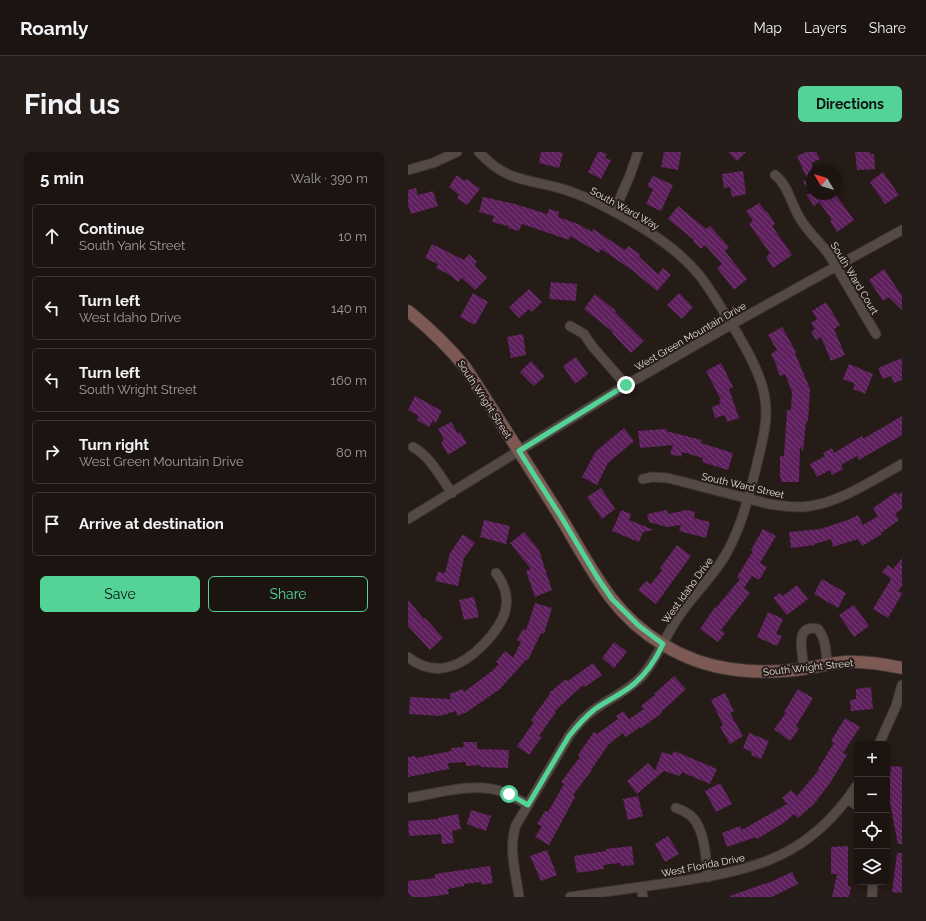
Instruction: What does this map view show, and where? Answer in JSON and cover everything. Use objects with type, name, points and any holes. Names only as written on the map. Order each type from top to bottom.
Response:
[{"type":"street","points":[[408,170],[433,163],[457,152]]},
{"type":"street","name":"South Ward Way","points":[[479,152],[493,166],[512,176],[526,181],[564,189],[614,212],[652,234],[684,259],[700,277],[732,324]]},
{"type":"street","points":[[614,212],[633,168],[638,152]]},
{"type":"street","name":"South Ward Court","points":[[775,175],[782,180],[785,185],[794,208],[802,221],[824,246],[876,334]]},
{"type":"street","name":"West Green Mountain Drive","points":[[408,519],[626,385],[732,324],[902,230]]},
{"type":"street","name":"South Wright Street","points":[[408,311],[434,333],[465,367],[612,599],[639,626],[663,644],[693,659],[728,669],[764,672],[855,662],[879,663],[902,668]]},
{"type":"street","name":"West Idaho Drive","points":[[520,897],[512,849],[512,841],[516,825],[576,726],[595,710],[642,677],[658,655],[677,619],[729,550],[748,499],[764,435],[766,412],[765,401],[760,377],[732,324]]},
{"type":"street","points":[[570,326],[584,334],[592,346],[626,385]]},
{"type":"street","points":[[413,447],[425,456],[452,493]]},
{"type":"street","name":"South Ward Street","points":[[643,479],[652,477],[668,478],[748,499],[794,507],[819,504],[836,498],[902,464]]},
{"type":"street","points":[[408,657],[420,665],[429,668],[447,668],[458,665],[472,657],[498,628],[506,609],[504,586],[496,573]]},
{"type":"street","points":[[804,668],[801,637],[803,632],[808,629],[818,629],[821,633],[825,642],[827,664]]},
{"type":"street","points":[[880,741],[896,706],[902,685]]},
{"type":"street","points":[[408,798],[462,789],[483,788],[499,790],[528,805]]},
{"type":"street","name":"West Florida Drive","points":[[570,897],[708,877],[748,868],[781,856],[826,824],[848,799],[854,790]]},
{"type":"street","points":[[848,799],[854,804]]},
{"type":"street","points":[[676,808],[686,812],[697,823],[701,832],[708,877]]},
{"type":"street","points":[[872,897],[873,885]]},
{"type":"street","points":[[641,887],[643,897]]},
{"type":"building","points":[[541,152],[563,153],[559,168],[539,163]]},
{"type":"building","points":[[598,152],[607,154],[605,158],[611,160],[601,179],[588,172]]},
{"type":"building","points":[[664,152],[681,152],[678,170],[661,167]]},
{"type":"building","points":[[728,152],[746,152],[737,161]]},
{"type":"building","points":[[806,152],[816,152],[820,159],[812,164],[806,164],[806,177],[797,156]]},
{"type":"building","points":[[855,152],[870,152],[870,154],[874,154],[875,169],[857,170]]},
{"type":"building","points":[[743,171],[746,194],[732,197],[730,187],[724,188],[722,174]]},
{"type":"building","points":[[883,172],[899,195],[885,204],[870,182]]},
{"type":"building","points":[[457,175],[465,181],[467,179],[480,189],[467,205],[457,198],[459,195],[449,187]]},
{"type":"building","points":[[653,176],[673,185],[661,211],[646,204],[653,189],[647,186]]},
{"type":"building","points":[[416,188],[418,195],[433,191],[438,206],[411,214],[408,205],[408,190]]},
{"type":"building","points":[[483,197],[515,204],[547,214],[549,209],[559,212],[558,217],[578,224],[592,232],[593,229],[625,250],[628,246],[640,254],[639,257],[658,274],[663,268],[671,275],[657,291],[632,270],[601,249],[599,253],[570,236],[569,240],[522,224],[519,231],[508,228],[508,226],[492,222],[494,216],[479,212]]},
{"type":"building","points":[[810,200],[839,200],[854,220],[837,232],[830,221],[832,220],[819,202],[814,206]]},
{"type":"building","points":[[759,203],[766,212],[767,211],[775,224],[772,226],[792,255],[773,268],[766,257],[770,253],[749,224],[753,221],[746,211]]},
{"type":"building","points":[[678,206],[706,229],[710,226],[729,247],[725,251],[747,279],[734,290],[717,268],[722,264],[705,245],[701,249],[693,241],[694,240],[668,219]]},
{"type":"building","points":[[432,244],[464,260],[469,254],[477,262],[474,265],[487,278],[475,290],[462,278],[458,282],[450,275],[436,268],[438,264],[425,258]]},
{"type":"building","points":[[884,269],[902,296],[902,310],[889,297],[883,301],[869,280]]},
{"type":"building","points":[[551,282],[577,284],[576,301],[549,299]]},
{"type":"building","points":[[529,289],[542,302],[532,312],[529,309],[519,318],[509,307]]},
{"type":"building","points":[[473,293],[488,302],[475,325],[460,317]]},
{"type":"building","points":[[679,293],[693,307],[682,319],[667,305]]},
{"type":"building","points":[[595,294],[616,311],[615,312],[644,341],[631,353],[612,333],[613,332],[584,309]]},
{"type":"building","points":[[826,302],[840,325],[834,329],[845,355],[831,361],[821,337],[816,340],[811,332],[815,329],[811,323],[817,319],[812,311]]},
{"type":"building","points":[[782,327],[796,352],[795,353],[810,389],[808,422],[806,421],[803,452],[800,446],[799,482],[781,482],[780,477],[780,456],[784,456],[787,410],[791,410],[792,392],[785,374],[780,376],[771,354],[777,350],[768,335]]},
{"type":"building","points":[[523,334],[526,355],[511,358],[507,337]]},
{"type":"building","points":[[576,357],[588,374],[575,384],[563,366]]},
{"type":"building","points":[[902,358],[902,380],[894,383],[891,376],[883,379],[878,368]]},
{"type":"building","points":[[531,361],[545,376],[534,386],[520,372]]},
{"type":"building","points":[[721,363],[733,387],[729,389],[739,418],[727,422],[725,415],[715,418],[712,407],[720,404],[719,400],[721,400],[706,371]]},
{"type":"building","points":[[849,364],[873,374],[865,394],[853,389],[855,384],[843,379]]},
{"type":"building","points":[[415,396],[442,411],[435,424],[433,420],[429,427],[417,420],[419,416],[408,410]]},
{"type":"building","points":[[902,416],[902,435],[859,460],[857,456],[841,465],[843,469],[832,475],[830,470],[817,477],[810,464],[825,456],[823,453],[832,448],[834,453],[862,436],[863,439]]},
{"type":"building","points":[[451,422],[458,434],[460,432],[467,443],[448,455],[441,442],[444,440],[438,429]]},
{"type":"building","points":[[624,428],[634,441],[608,463],[597,485],[582,477],[596,451]]},
{"type":"building","points":[[666,429],[666,431],[702,440],[701,443],[733,453],[728,470],[702,462],[703,458],[682,452],[681,457],[670,454],[673,445],[640,448],[638,431]]},
{"type":"building","points":[[601,488],[615,509],[602,519],[587,497]]},
{"type":"building","points":[[896,492],[898,495],[902,492],[902,509],[895,514],[899,520],[881,533],[882,534],[862,546],[858,539],[833,547],[831,539],[815,545],[791,548],[789,532],[820,529],[848,520],[858,515],[863,525],[878,516],[873,508]]},
{"type":"building","points":[[621,510],[631,514],[629,520],[654,530],[643,532],[639,542],[612,531]]},
{"type":"building","points":[[667,510],[668,514],[687,510],[695,512],[694,518],[710,522],[706,538],[679,531],[681,525],[667,527],[649,522],[647,514]]},
{"type":"building","points":[[484,520],[510,526],[506,544],[480,537]]},
{"type":"building","points":[[763,529],[776,536],[760,563],[767,567],[759,580],[752,576],[744,588],[750,593],[721,630],[725,633],[718,642],[700,629],[715,607],[716,608],[740,579],[737,577],[753,551],[751,550]]},
{"type":"building","points":[[524,532],[539,550],[552,590],[535,597],[526,571],[531,569],[510,543]]},
{"type":"building","points":[[463,534],[475,543],[464,558],[458,586],[435,581],[438,572],[445,573],[450,553]]},
{"type":"building","points":[[677,545],[691,556],[656,604],[638,590],[646,581],[651,584],[662,570],[660,568]]},
{"type":"building","points":[[902,558],[902,586],[898,591],[902,594],[888,618],[873,609],[891,579],[882,572],[888,565],[893,569]]},
{"type":"building","points":[[822,579],[846,593],[838,608],[814,594]]},
{"type":"building","points":[[797,585],[808,599],[787,615],[773,598],[780,593],[783,596]]},
{"type":"building","points":[[474,597],[479,617],[464,620],[459,600]]},
{"type":"building","points":[[408,600],[443,638],[430,650],[408,626]]},
{"type":"building","points":[[535,603],[552,608],[544,634],[541,633],[528,660],[526,660],[500,689],[467,712],[457,716],[456,711],[440,716],[409,714],[410,697],[451,699],[449,694],[463,689],[464,692],[492,671],[499,664],[496,662],[505,651],[513,658],[521,642],[517,640],[523,629],[526,630]]},
{"type":"building","points":[[854,605],[869,626],[854,637],[839,615]]},
{"type":"building","points":[[768,612],[783,619],[776,634],[782,636],[777,646],[757,637]]},
{"type":"building","points":[[614,642],[627,652],[614,668],[602,658]]},
{"type":"building","points":[[593,663],[602,675],[585,687],[583,685],[555,711],[556,712],[539,736],[542,737],[529,755],[517,746],[534,722],[531,720],[550,694],[549,693],[566,679],[568,681]]},
{"type":"building","points":[[674,676],[686,689],[661,712],[662,713],[641,728],[640,727],[626,737],[623,733],[609,744],[573,795],[575,797],[549,845],[535,837],[542,826],[537,824],[545,811],[548,812],[564,784],[561,782],[580,757],[578,755],[594,732],[597,734],[618,719],[616,716],[623,711],[629,719],[644,709],[641,706],[655,695],[654,694]]},
{"type":"building","points":[[871,687],[873,709],[851,711],[850,700],[856,699],[856,689]]},
{"type":"building","points":[[798,689],[813,698],[796,726],[799,729],[790,741],[774,729],[786,713],[784,712]]},
{"type":"building","points":[[725,693],[734,711],[730,713],[743,736],[730,744],[720,727],[723,725],[711,700]]},
{"type":"building","points":[[845,718],[860,727],[843,753],[847,755],[830,783],[814,804],[798,818],[794,814],[785,822],[757,839],[756,837],[727,847],[722,833],[740,826],[742,830],[787,804],[782,798],[791,790],[797,796],[819,770],[818,769],[834,743],[831,741]]},
{"type":"building","points":[[749,733],[769,741],[761,759],[751,755],[752,752],[743,748]]},
{"type":"building","points":[[463,742],[477,742],[477,749],[509,750],[508,768],[481,767],[481,765],[466,766],[466,762],[448,763],[449,769],[408,777],[408,757],[415,756],[416,758],[451,751],[451,748],[464,747]]},
{"type":"building","points":[[674,751],[717,769],[710,784],[682,772],[680,776],[664,771],[637,794],[627,781],[648,763],[655,771],[662,752],[672,755]]},
{"type":"building","points":[[891,766],[902,767],[902,844],[898,844],[890,803]]},
{"type":"building","points":[[718,784],[721,784],[732,804],[716,812],[705,791]]},
{"type":"building","points":[[638,796],[643,816],[628,820],[623,799]]},
{"type":"building","points":[[471,810],[491,816],[486,831],[467,824]]},
{"type":"building","points":[[458,814],[461,829],[452,831],[454,843],[442,844],[441,834],[409,836],[408,821],[438,819]]},
{"type":"building","points":[[668,836],[679,854],[665,862],[655,844]]},
{"type":"building","points":[[632,846],[634,865],[621,866],[620,863],[603,865],[604,869],[577,873],[574,856],[606,851],[606,849]]},
{"type":"building","points":[[848,846],[848,886],[851,887],[849,897],[832,897],[837,874],[831,874],[831,847]]},
{"type":"building","points":[[547,850],[557,875],[541,881],[530,856]]},
{"type":"building","points":[[897,853],[902,853],[902,893],[892,892]]},
{"type":"building","points":[[490,866],[493,883],[482,885],[481,882],[464,884],[464,886],[448,889],[449,894],[428,897],[408,897],[408,881],[435,878],[435,874]]},
{"type":"building","points":[[792,872],[798,884],[772,897],[730,897],[766,884]]},
{"type":"route","points":[[509,794],[528,805],[576,726],[584,718],[642,677],[658,655],[663,644],[639,626],[612,599],[519,451],[626,385]]}]
